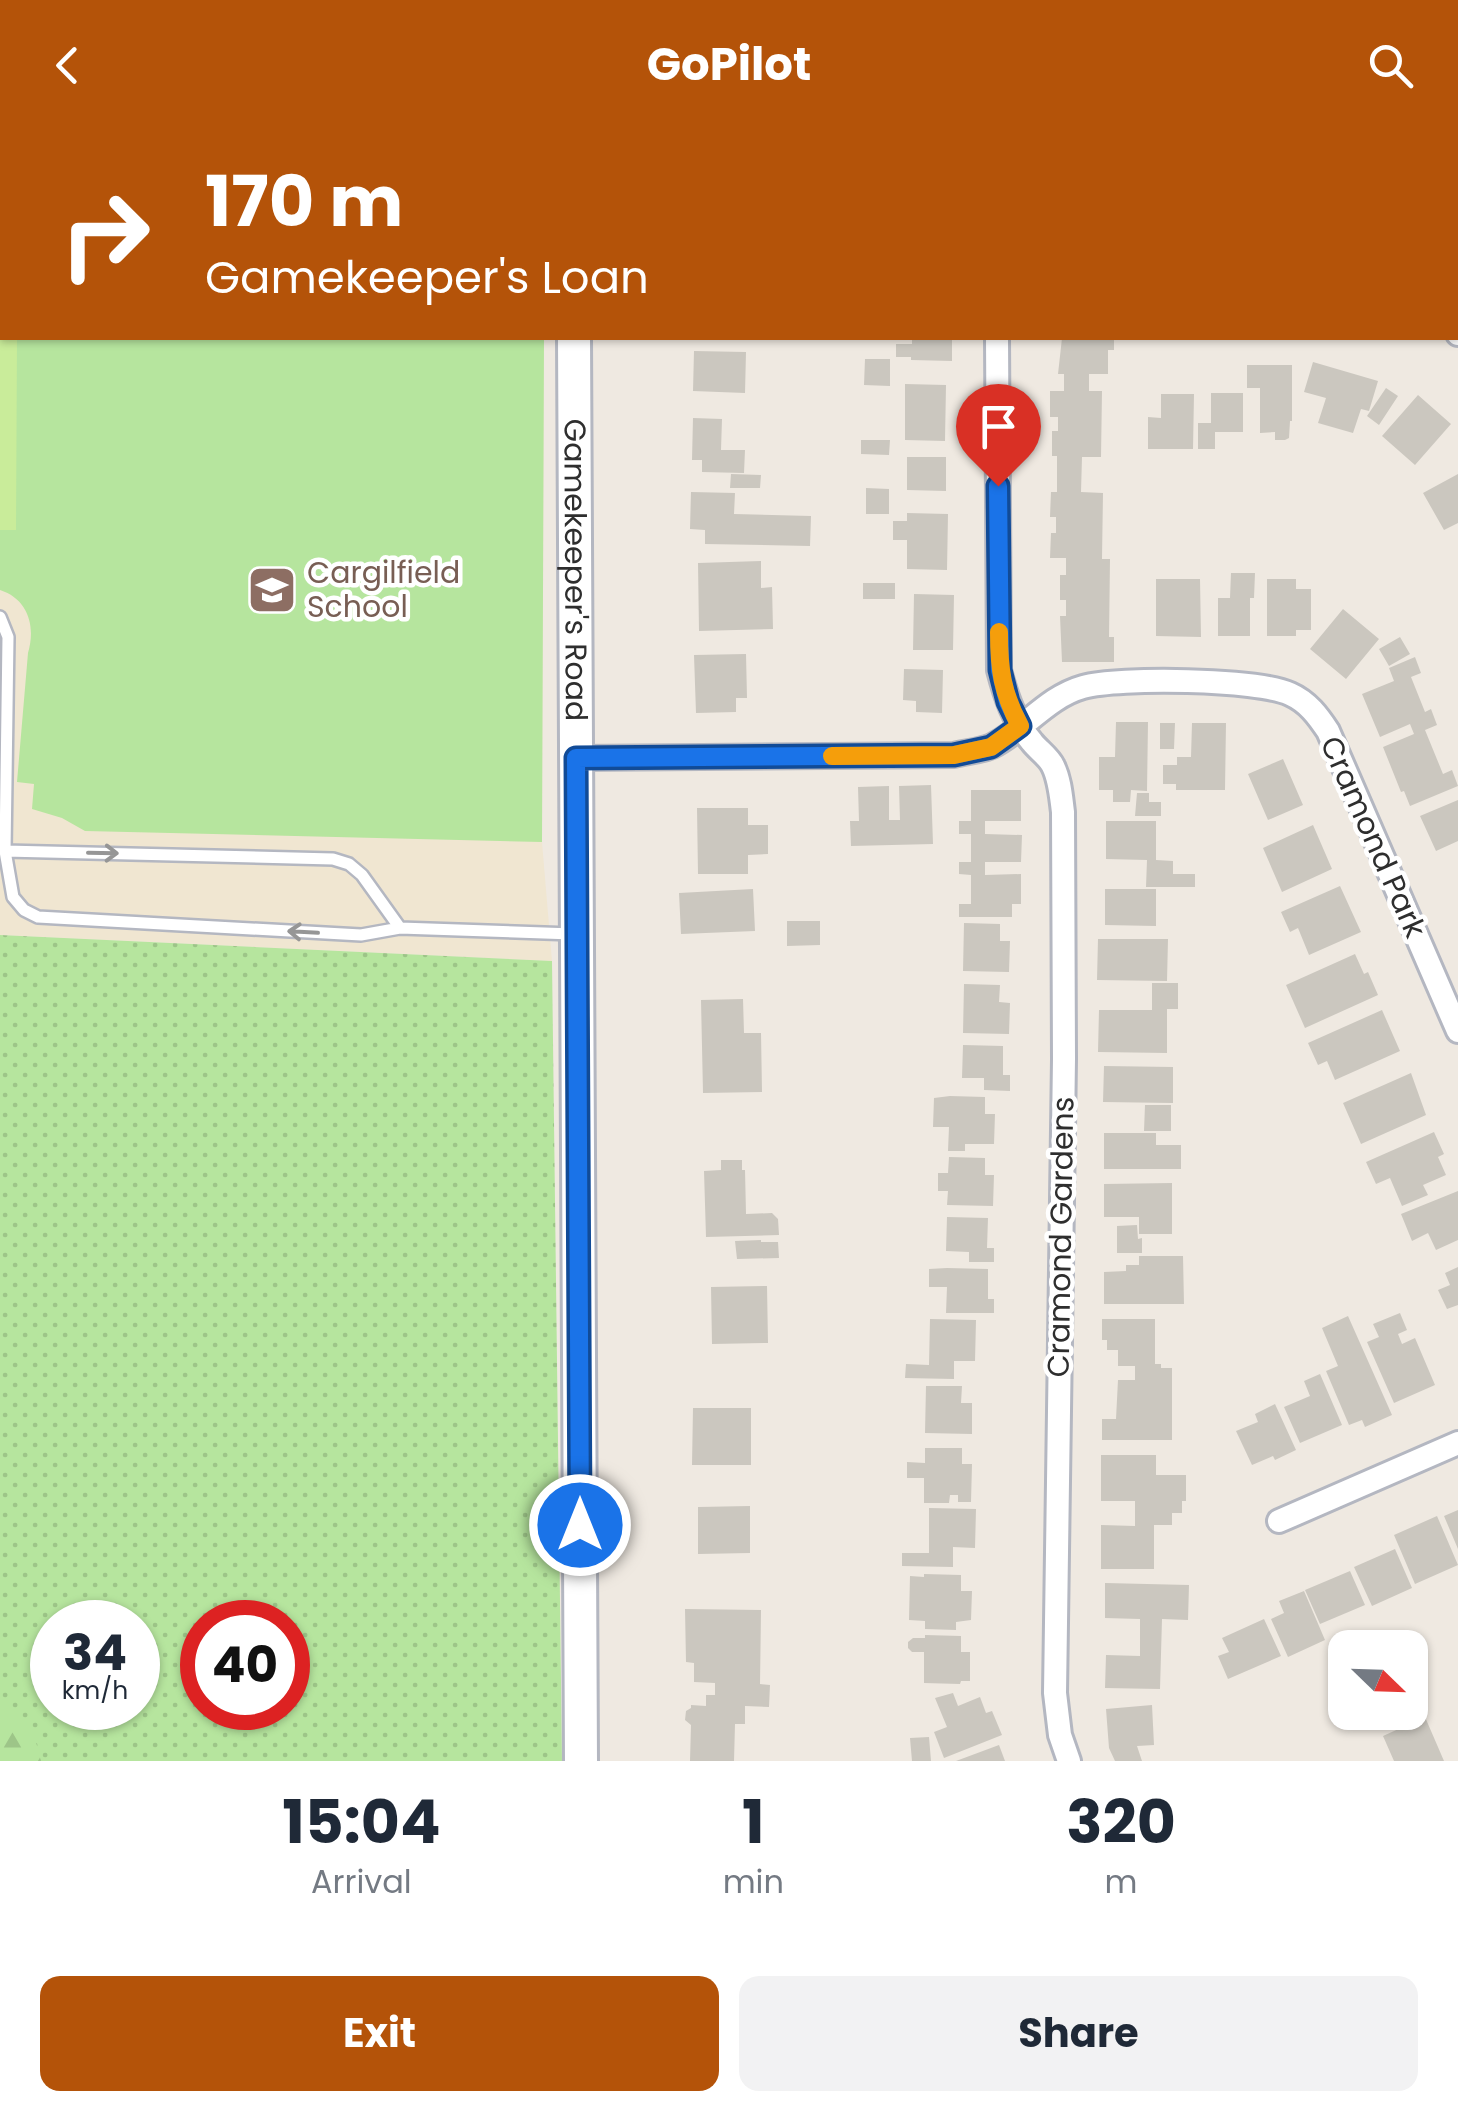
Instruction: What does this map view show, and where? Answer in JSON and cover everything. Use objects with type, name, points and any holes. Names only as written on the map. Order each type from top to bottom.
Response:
[{"type":"street","name":"Gamekeeper's Road","points":[[574,340],[581,1761]]},
{"type":"street","name":"Cramond Gardens","points":[[997,340],[1000,670],[1008,702],[1020,726],[1052,763],[1060,784],[1063,812],[1064,1059],[1055,1693],[1060,1736],[1070,1761]]},
{"type":"street","name":"Cramond Park","points":[[576,758],[954,755],[991,747],[1052,702],[1082,687],[1138,681],[1275,688],[1306,704],[1328,731],[1458,1031]]},
{"type":"street","points":[[1279,1521],[1458,1443]]},
{"type":"lane","points":[[0,617],[8,638],[5,851],[13,897],[24,910],[38,917],[361,936],[400,928],[577,934]]},
{"type":"lane","points":[[5,851],[333,859],[349,864],[362,875],[400,928]]},
{"type":"shaded area","name":"Cargilfield School","points":[[0,340],[544,340],[542,842],[552,961],[0,935]]},
{"type":"green space","name":"Cargilfield School","points":[[0,340],[544,340],[542,842],[85,831],[62,818],[32,809],[34,784],[17,782],[30,624],[17,600],[0,590]]},
{"type":"green space","points":[[0,340],[17,340],[16,530],[0,530]]},
{"type":"green space","points":[[0,935],[552,961],[562,1761],[0,1761]]},
{"type":"green space","points":[[0,1701],[28,1726],[41,1761],[0,1761]]},
{"type":"building","points":[[912,340],[952,340],[952,361],[896,357],[896,344],[912,344]]},
{"type":"building","points":[[1062,340],[1114,340],[1114,350],[1108,350],[1108,374],[1089,374],[1089,391],[1102,391],[1101,457],[1082,457],[1081,492],[1103,493],[1102,559],[1110,559],[1109,637],[1114,637],[1114,662],[1062,662],[1060,616],[1066,616],[1066,600],[1060,600],[1060,575],[1066,575],[1066,558],[1050,558],[1051,533],[1056,533],[1056,517],[1050,517],[1051,492],[1057,492],[1052,431],[1058,431],[1058,417],[1050,417],[1050,391],[1064,391],[1064,374],[1058,374]]},
{"type":"building","points":[[694,351],[746,352],[745,393],[693,391]]},
{"type":"building","points":[[865,359],[890,359],[890,386],[864,385]]},
{"type":"building","points":[[1313,362],[1378,381],[1369,411],[1361,409],[1353,433],[1318,423],[1326,398],[1304,392]]},
{"type":"building","points":[[1247,365],[1292,365],[1289,438],[1275,440],[1275,432],[1260,433],[1260,388],[1247,388]]},
{"type":"building","points":[[905,384],[946,385],[945,441],[905,440]]},
{"type":"building","points":[[1386,388],[1398,396],[1379,425],[1367,416]]},
{"type":"building","points":[[1211,393],[1243,393],[1243,432],[1215,432],[1215,449],[1198,449],[1198,423],[1211,423]]},
{"type":"building","points":[[1161,394],[1194,394],[1193,449],[1148,449],[1148,417],[1161,418]]},
{"type":"building","points":[[1418,395],[1451,424],[1415,465],[1382,436]]},
{"type":"building","points":[[693,418],[722,419],[721,450],[745,450],[744,473],[702,472],[702,460],[692,460]]},
{"type":"building","points":[[861,440],[890,440],[889,455],[861,454]]},
{"type":"building","points":[[907,457],[946,457],[946,491],[907,490]]},
{"type":"building","points":[[731,474],[761,475],[760,488],[730,488]]},
{"type":"building","points":[[1458,474],[1458,523],[1444,530],[1423,493]]},
{"type":"building","points":[[866,488],[889,489],[889,514],[866,514]]},
{"type":"building","points":[[691,492],[735,493],[734,514],[811,516],[810,546],[705,544],[705,530],[690,529]]},
{"type":"building","points":[[907,513],[948,514],[947,570],[907,569],[907,540],[893,540],[893,521],[907,521]]},
{"type":"building","points":[[761,561],[761,588],[772,587],[773,629],[699,631],[698,563]]},
{"type":"building","points":[[1231,573],[1255,573],[1254,598],[1250,598],[1250,636],[1218,636],[1218,598],[1230,598]]},
{"type":"building","points":[[1156,579],[1200,579],[1201,637],[1156,636]]},
{"type":"building","points":[[1267,579],[1296,579],[1296,589],[1311,589],[1311,630],[1296,630],[1296,636],[1267,636]]},
{"type":"building","points":[[863,583],[895,583],[895,599],[863,599]]},
{"type":"building","points":[[914,594],[954,595],[953,650],[913,650]]},
{"type":"building","points":[[1343,609],[1379,639],[1346,679],[1310,649]]},
{"type":"building","points":[[1400,637],[1410,654],[1389,666],[1379,649]]},
{"type":"building","points":[[746,654],[747,698],[736,698],[736,712],[696,713],[694,655]]},
{"type":"building","points":[[1415,657],[1421,673],[1411,677],[1425,712],[1431,709],[1437,725],[1425,730],[1443,774],[1452,770],[1458,786],[1410,806],[1383,747],[1414,734],[1410,724],[1380,737],[1362,694],[1394,681],[1389,668]]},
{"type":"building","points":[[904,669],[943,670],[942,713],[916,712],[916,701],[903,700]]},
{"type":"building","points":[[1116,722],[1148,722],[1147,791],[1131,790],[1130,802],[1113,802],[1113,790],[1099,790],[1099,757],[1115,757]]},
{"type":"building","points":[[1160,723],[1175,723],[1174,749],[1160,749]]},
{"type":"building","points":[[1192,723],[1226,723],[1225,790],[1176,790],[1176,784],[1163,784],[1163,765],[1177,765],[1177,757],[1191,757]]},
{"type":"building","points":[[1283,759],[1303,805],[1268,820],[1248,774]]},
{"type":"building","points":[[931,785],[933,844],[851,846],[850,821],[859,821],[858,787],[889,786],[889,820],[900,820],[899,786]]},
{"type":"building","points":[[971,790],[1021,790],[1021,821],[985,821],[985,834],[1022,835],[1021,862],[985,862],[985,875],[1021,874],[1021,904],[1012,904],[1012,917],[959,917],[959,904],[971,904],[971,875],[959,874],[959,862],[971,862],[971,834],[959,834],[959,821],[971,821]]},
{"type":"building","points":[[1137,793],[1149,793],[1149,802],[1161,802],[1161,816],[1135,816]]},
{"type":"building","points":[[1458,800],[1458,841],[1436,851],[1420,816]]},
{"type":"building","points":[[697,808],[748,808],[748,825],[768,825],[768,854],[748,855],[748,874],[698,874]]},
{"type":"building","points":[[1106,821],[1156,821],[1156,860],[1173,861],[1173,874],[1195,874],[1195,887],[1146,887],[1147,860],[1106,859]]},
{"type":"building","points":[[1313,825],[1332,869],[1282,892],[1263,848]]},
{"type":"building","points":[[1340,886],[1361,932],[1309,955],[1298,928],[1290,932],[1281,912]]},
{"type":"building","points":[[753,889],[755,931],[681,934],[679,893]]},
{"type":"building","points":[[1105,889],[1156,889],[1156,926],[1105,925]]},
{"type":"building","points":[[787,921],[820,921],[820,945],[787,946]]},
{"type":"building","points":[[964,923],[1000,924],[1000,941],[1010,941],[1009,972],[963,971]]},
{"type":"building","points":[[1098,939],[1168,939],[1167,981],[1097,980]]},
{"type":"building","points":[[1355,954],[1378,995],[1305,1028],[1286,985]]},
{"type":"building","points":[[1152,983],[1178,983],[1178,1009],[1167,1009],[1167,1053],[1098,1052],[1099,1010],[1152,1010]]},
{"type":"building","points":[[964,984],[1000,985],[999,1002],[1010,1003],[1009,1034],[963,1033]]},
{"type":"building","points":[[743,999],[744,1033],[761,1033],[762,1092],[703,1093],[701,1000]]},
{"type":"building","points":[[1382,1010],[1400,1051],[1335,1080],[1327,1061],[1318,1065],[1308,1043]]},
{"type":"building","points":[[963,1045],[1003,1046],[1003,1075],[1010,1075],[1010,1091],[984,1090],[984,1078],[962,1078]]},
{"type":"building","points":[[1104,1066],[1173,1067],[1173,1103],[1103,1102]]},
{"type":"building","points":[[1411,1073],[1426,1115],[1361,1144],[1343,1103]]},
{"type":"building","points":[[985,1097],[985,1114],[995,1114],[994,1144],[965,1144],[965,1151],[948,1151],[949,1127],[933,1127],[934,1098]]},
{"type":"building","points":[[1145,1105],[1171,1105],[1171,1131],[1144,1131]]},
{"type":"building","points":[[1434,1132],[1444,1154],[1438,1157],[1446,1175],[1423,1185],[1428,1195],[1402,1206],[1390,1178],[1376,1184],[1366,1162]]},
{"type":"building","points":[[1104,1133],[1156,1133],[1156,1145],[1181,1145],[1181,1169],[1104,1169]]},
{"type":"building","points":[[949,1157],[985,1158],[985,1175],[994,1175],[993,1206],[947,1205],[948,1191],[938,1191],[938,1173],[948,1173]]},
{"type":"building","points":[[721,1160],[742,1160],[746,1214],[772,1213],[778,1219],[779,1235],[706,1237],[704,1171],[721,1170]]},
{"type":"building","points":[[1172,1183],[1172,1234],[1139,1234],[1139,1217],[1104,1217],[1104,1184]]},
{"type":"building","points":[[1458,1191],[1458,1240],[1436,1250],[1428,1233],[1412,1241],[1401,1214]]},
{"type":"building","points":[[947,1217],[988,1218],[987,1248],[994,1248],[994,1262],[969,1262],[969,1252],[946,1251]]},
{"type":"building","points":[[1137,1225],[1142,1253],[1117,1253],[1117,1226]]},
{"type":"building","points":[[735,1241],[778,1242],[779,1258],[737,1259]]},
{"type":"building","points":[[1139,1256],[1183,1256],[1184,1304],[1104,1304],[1104,1272],[1126,1271],[1126,1265],[1139,1265]]},
{"type":"building","points":[[1458,1267],[1458,1305],[1447,1309],[1438,1290],[1450,1285],[1445,1273]]},
{"type":"building","points":[[929,1269],[988,1269],[988,1299],[994,1299],[994,1313],[946,1313],[947,1287],[929,1287]]},
{"type":"building","points":[[767,1286],[768,1343],[712,1344],[711,1287]]},
{"type":"building","points":[[1400,1313],[1407,1330],[1398,1334],[1402,1344],[1415,1338],[1435,1385],[1394,1403],[1367,1342],[1379,1337],[1373,1324]]},
{"type":"building","points":[[1348,1316],[1392,1415],[1365,1427],[1362,1420],[1349,1425],[1326,1371],[1338,1366],[1322,1328]]},
{"type":"building","points":[[930,1319],[976,1320],[975,1361],[954,1361],[954,1379],[905,1378],[906,1364],[929,1365]]},
{"type":"building","points":[[1102,1319],[1155,1319],[1155,1364],[1172,1368],[1172,1440],[1102,1440],[1102,1419],[1116,1419],[1118,1380],[1135,1380],[1135,1366],[1118,1366],[1118,1350],[1107,1350],[1107,1340],[1102,1340]]},
{"type":"building","points":[[1320,1374],[1342,1425],[1300,1443],[1284,1407],[1310,1396],[1304,1381]]},
{"type":"building","points":[[926,1386],[962,1386],[961,1403],[972,1403],[972,1434],[925,1433]]},
{"type":"building","points":[[1275,1404],[1296,1450],[1252,1465],[1236,1431],[1258,1422],[1255,1414]]},
{"type":"building","points":[[693,1408],[751,1408],[751,1465],[692,1465]]},
{"type":"building","points":[[925,1448],[962,1448],[962,1464],[972,1464],[971,1502],[958,1502],[958,1495],[950,1495],[949,1503],[924,1503],[924,1478],[907,1478],[907,1462],[925,1463]]},
{"type":"building","points":[[1101,1455],[1156,1455],[1156,1475],[1186,1475],[1182,1513],[1172,1513],[1172,1525],[1154,1525],[1154,1569],[1101,1569],[1101,1525],[1135,1526],[1135,1501],[1101,1501]]},
{"type":"building","points":[[750,1506],[750,1553],[698,1554],[698,1507]]},
{"type":"building","points":[[929,1508],[976,1509],[975,1548],[953,1547],[953,1567],[902,1566],[902,1553],[929,1553]]},
{"type":"building","points":[[1458,1510],[1458,1549],[1444,1516]]},
{"type":"building","points":[[1437,1516],[1458,1565],[1415,1584],[1394,1535]]},
{"type":"building","points":[[1395,1549],[1412,1588],[1372,1606],[1354,1567]]},
{"type":"building","points":[[1350,1571],[1365,1605],[1320,1624],[1305,1590]]},
{"type":"building","points":[[961,1575],[961,1591],[972,1591],[971,1620],[956,1622],[956,1630],[925,1629],[925,1621],[909,1620],[910,1576]]},
{"type":"building","points":[[1105,1583],[1189,1585],[1188,1620],[1162,1619],[1160,1689],[1105,1688],[1106,1655],[1140,1656],[1140,1619],[1105,1618]]},
{"type":"building","points":[[1304,1591],[1325,1640],[1288,1657],[1271,1619],[1284,1613],[1279,1601]]},
{"type":"building","points":[[685,1609],[761,1610],[760,1684],[770,1685],[769,1707],[745,1706],[745,1724],[735,1724],[734,1761],[690,1761],[691,1725],[685,1720],[686,1711],[691,1705],[706,1706],[706,1695],[715,1695],[715,1683],[694,1682],[694,1663],[686,1662]]},
{"type":"building","points":[[1264,1619],[1281,1656],[1228,1679],[1218,1656],[1229,1652],[1222,1638]]},
{"type":"building","points":[[925,1635],[961,1636],[961,1652],[970,1652],[970,1681],[924,1683],[924,1652],[912,1652],[908,1642]]},
{"type":"building","points":[[953,1693],[958,1706],[980,1697],[986,1713],[992,1711],[1002,1735],[944,1758],[934,1732],[947,1727],[935,1698]]},
{"type":"building","points":[[1152,1705],[1154,1745],[1137,1746],[1142,1761],[1115,1761],[1109,1748],[1106,1709]]},
{"type":"building","points":[[1428,1724],[1444,1761],[1394,1761],[1383,1736],[1396,1730],[1428,1730]]},
{"type":"building","points":[[929,1737],[931,1761],[912,1761],[910,1738]]},
{"type":"building","points":[[999,1745],[1005,1761],[956,1761]]},
{"type":"slow traffic","points":[[832,756],[954,755],[991,747],[1020,726],[1008,702],[1000,670],[999,632]]},
{"type":"place","name":"Cargilfield School","points":[[272,590]]},
{"type":"route","points":[[580,1525],[576,758],[954,755],[991,747],[1020,726],[1008,702],[1000,670],[998,486]]}]
